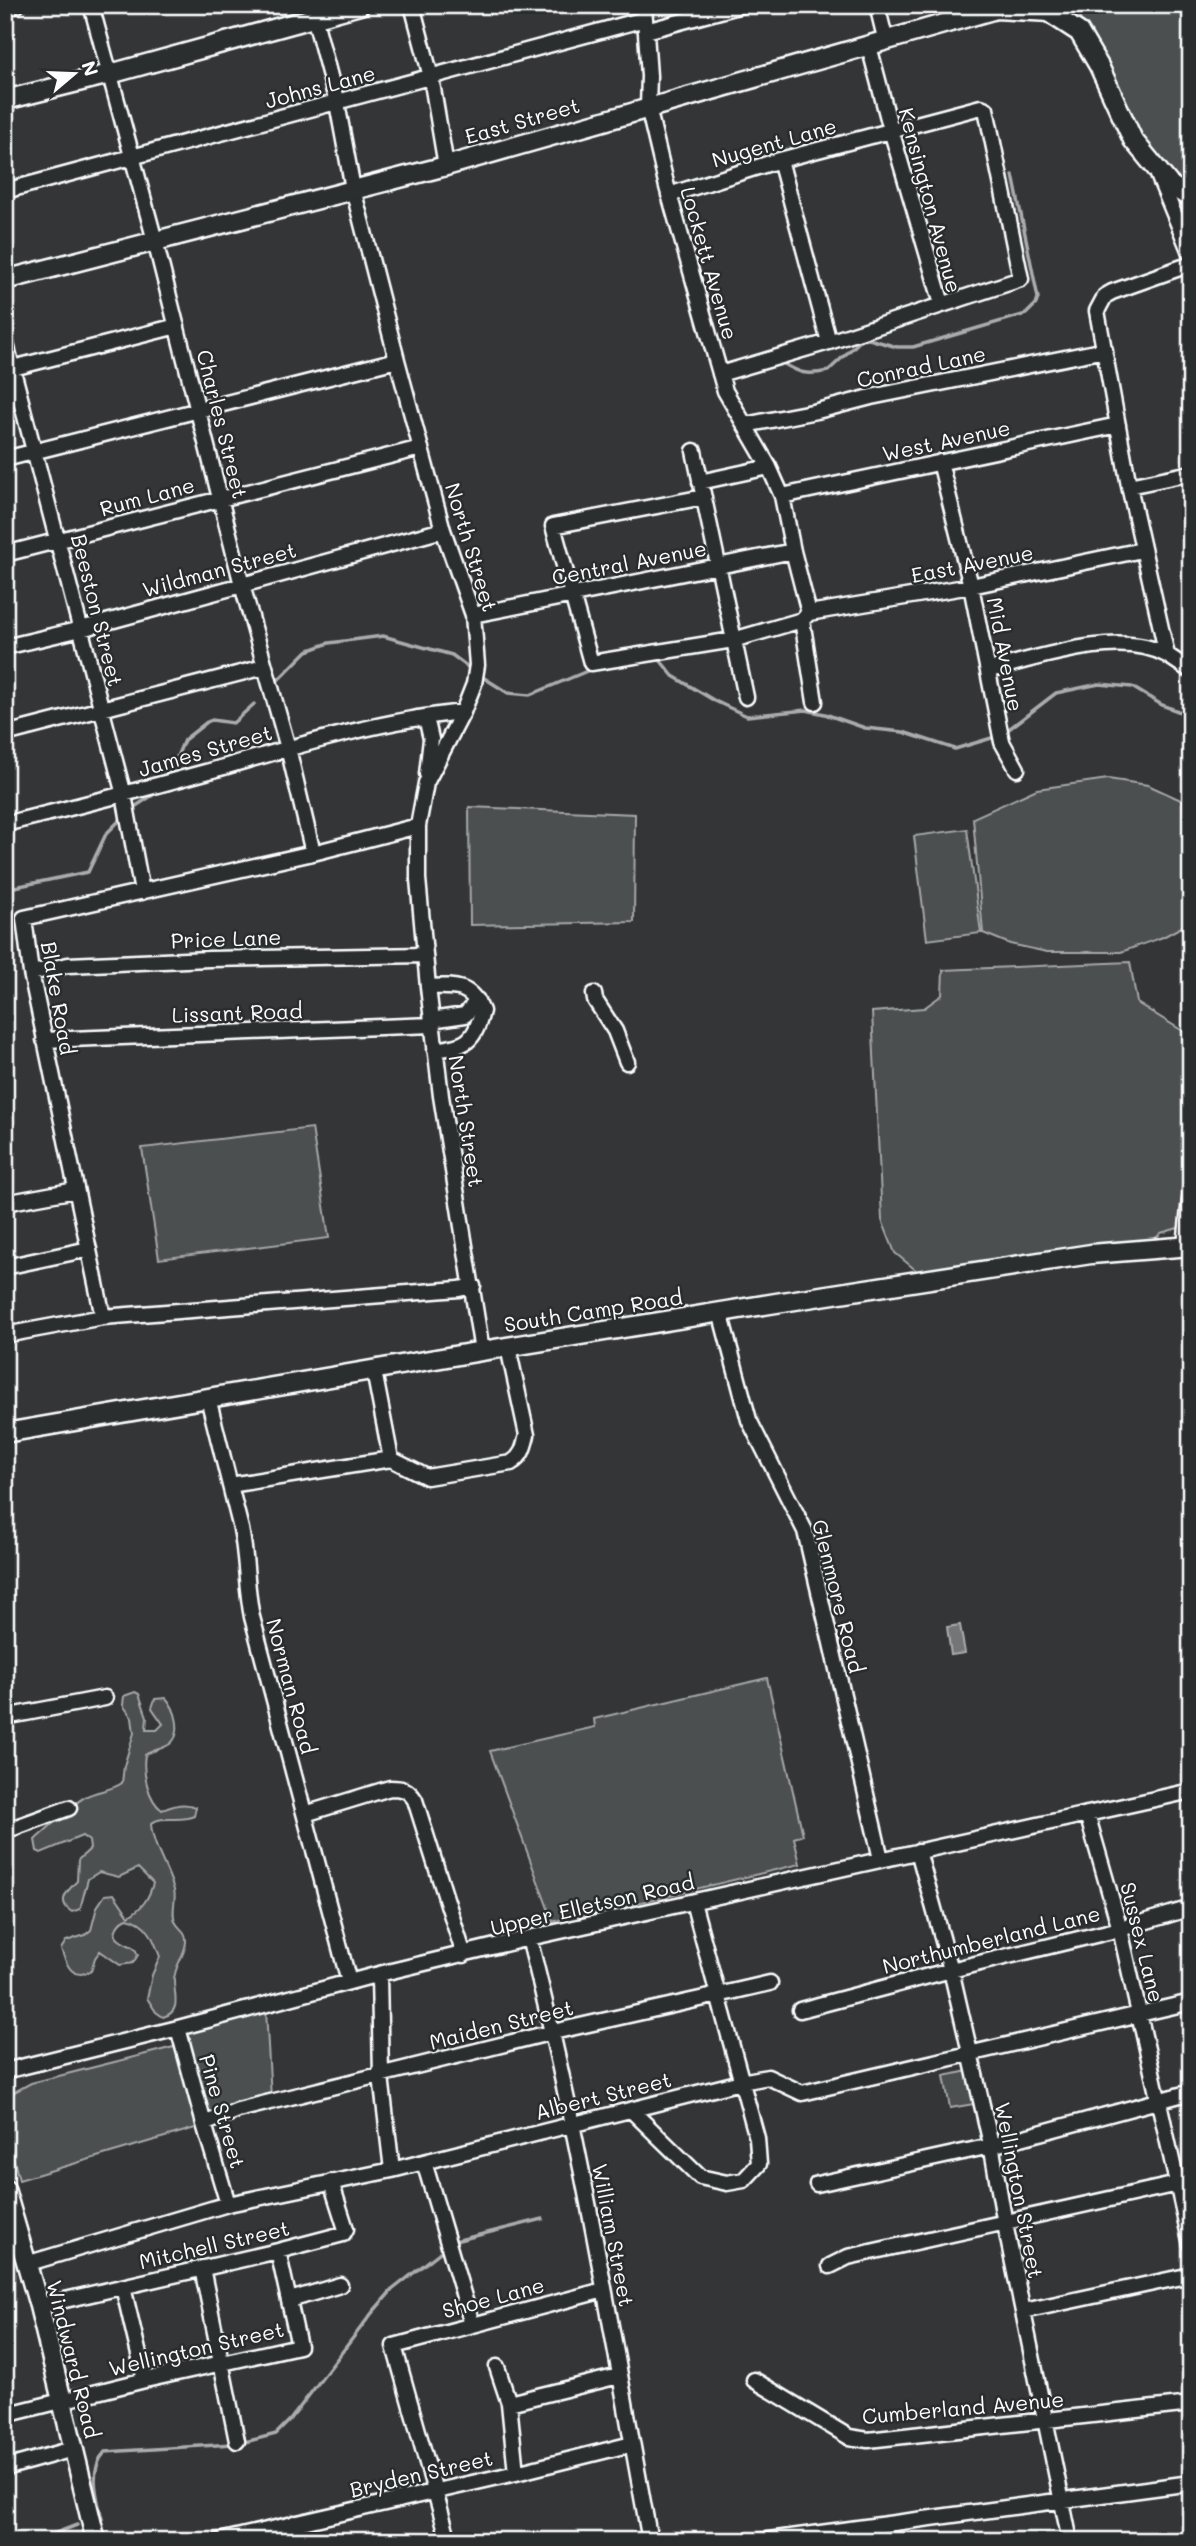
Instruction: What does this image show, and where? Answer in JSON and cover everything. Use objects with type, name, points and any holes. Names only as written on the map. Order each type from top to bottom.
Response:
[{"type":"main road","points":[[5,100],[110,74],[313,11],[360,5]]},
{"type":"main road","name":"East Street","points":[[5,280],[446,166],[877,44],[996,7],[1044,9]]},
{"type":"main road","points":[[1044,9],[1079,32],[1099,66],[1133,140],[1170,185],[1188,197]]},
{"type":"main road","name":"South Camp Road","points":[[5,1433],[720,1312],[1091,1254],[1188,1246]]},
{"type":"main road","name":"Windward Road","points":[[5,2189],[12,2241],[26,2264],[39,2306],[96,2541]]},
{"type":"street","points":[[5,8],[18,5]]},
{"type":"street","name":"Charles Street","points":[[91,5],[155,241],[264,667],[288,748],[313,853]]},
{"type":"street","points":[[412,5],[431,77],[446,166]]},
{"type":"street","name":"Johns Lane","points":[[5,191],[645,19],[742,5]]},
{"type":"street","name":"Kensington Avenue","points":[[720,374],[829,342],[942,304],[891,130],[877,44],[877,5]]},
{"type":"street","name":"North Street","points":[[313,11],[337,103],[353,189],[397,360],[443,530],[473,615],[477,665],[474,684],[463,712],[426,783],[418,826],[418,879],[435,1050],[482,1351]]},
{"type":"street","name":"Lockett Avenue","points":[[645,19],[648,107],[669,195],[725,391],[769,467],[782,496],[805,616],[815,702]]},
{"type":"street","name":"Nugent Lane","points":[[669,195],[780,160],[981,107],[986,109],[1021,279],[942,304]]},
{"type":"street","points":[[780,160],[829,342]]},
{"type":"street","points":[[1155,169],[1191,255]]},
{"type":"street","points":[[1173,212],[1177,200],[1188,197]]},
{"type":"street","points":[[1167,655],[1142,550],[1097,312],[1105,296],[1191,264]]},
{"type":"street","points":[[9,369],[177,326]]},
{"type":"street","name":"Beeston Street","points":[[5,340],[9,369],[35,451],[124,795],[142,892]]},
{"type":"street","name":"Conrad Lane","points":[[745,425],[1105,350]]},
{"type":"street","points":[[5,458],[397,360]]},
{"type":"street","name":"West Avenue","points":[[782,496],[1118,425]]},
{"type":"street","name":"Rum Lane","points":[[5,554],[421,448]]},
{"type":"street","points":[[694,451],[746,697]]},
{"type":"street","name":"Mid Avenue","points":[[940,462],[971,586],[1002,742],[1017,769]]},
{"type":"street","points":[[572,595],[553,526],[702,489],[769,467]]},
{"type":"street","points":[[1129,486],[1191,472]]},
{"type":"street","name":"Wildman Street","points":[[5,647],[81,629],[443,530]]},
{"type":"street","name":"East Avenue","points":[[572,595],[591,663],[733,640],[805,616],[971,586],[1142,550]]},
{"type":"street","name":"Central Avenue","points":[[473,615],[793,551]]},
{"type":"street","points":[[989,670],[1082,649],[1142,646],[1167,655],[1191,671]]},
{"type":"street","points":[[5,734],[264,667]]},
{"type":"street","name":"James Street","points":[[5,824],[124,795],[288,748],[417,718],[463,712]]},
{"type":"street","points":[[417,718],[425,721],[430,732],[426,783]]},
{"type":"street","name":"Blake Road","points":[[103,1317],[31,973],[26,917],[313,853],[418,826]]},
{"type":"street","name":"Price Lane","points":[[31,973],[68,965],[209,958],[425,955]]},
{"type":"street","points":[[428,987],[458,987],[472,994],[482,1011],[478,1031],[469,1042],[435,1050]]},
{"type":"street","points":[[594,994],[615,1031],[627,1062]]},
{"type":"street","points":[[477,1000],[466,1015],[480,1023]]},
{"type":"street","name":"Lissant Road","points":[[44,1040],[432,1023],[466,1015]]},
{"type":"street","points":[[1188,1246],[1191,1189]]},
{"type":"street","points":[[5,1203],[76,1190]]},
{"type":"street","points":[[5,1268],[89,1250]]},
{"type":"street","points":[[5,1335],[103,1317],[473,1286]]},
{"type":"street","name":"Glenmore Road","points":[[720,1312],[749,1420],[804,1531],[881,1859]]},
{"type":"street","points":[[230,1485],[391,1459],[427,1477],[510,1463],[518,1459],[527,1435],[508,1347]]},
{"type":"street","points":[[374,1371],[391,1459]]},
{"type":"street","name":"Norman Road","points":[[208,1398],[246,1550],[246,1590],[252,1617],[349,1982]]},
{"type":"street","points":[[5,1717],[105,1698]]},
{"type":"street","points":[[305,1815],[390,1788],[410,1791],[464,1955]]},
{"type":"street","name":"Upper Elletson Road","points":[[5,2071],[529,1938],[1191,1791]]},
{"type":"street","points":[[5,1831],[69,1808]]},
{"type":"street","name":"Sussex Lane","points":[[1087,1814],[1120,1929],[1175,2184],[1191,2245]]},
{"type":"street","name":"Wellington Street","points":[[918,1851],[951,1970],[991,2144],[1070,2541]]},
{"type":"street","points":[[631,2110],[699,2177],[727,2183],[744,2180],[760,2164],[757,2138],[693,1902]]},
{"type":"street","name":"Northumberland Lane","points":[[800,2010],[1120,1929],[1191,1908]]},
{"type":"street","name":"William Street","points":[[529,1938],[553,2032],[572,2124],[650,2541]]},
{"type":"street","points":[[379,1974],[382,2076],[392,2170]]},
{"type":"street","name":"Maiden Street","points":[[204,2124],[238,2110],[553,2032],[770,1983]]},
{"type":"street","name":"Albert Street","points":[[26,2264],[228,2204],[392,2170],[741,2082],[768,2077],[802,2093],[1191,2002]]},
{"type":"street","name":"Pine Street","points":[[178,2028],[228,2204]]},
{"type":"street","points":[[817,2185],[991,2144],[1191,2092]]},
{"type":"street","points":[[424,2162],[472,2324]]},
{"type":"street","points":[[830,2266],[848,2257],[1191,2181]]},
{"type":"street","name":"Mitchell Street","points":[[39,2306],[278,2251],[345,2231],[331,2182]]},
{"type":"street","points":[[278,2251],[290,2300],[340,2285]]},
{"type":"street","points":[[202,2268],[237,2441]]},
{"type":"street","points":[[1024,2311],[1191,2275]]},
{"type":"street","points":[[123,2287],[145,2380]]},
{"type":"street","name":"Shoe Lane","points":[[434,2491],[394,2346],[604,2290]]},
{"type":"street","name":"Wellington Street","points":[[5,2415],[145,2380],[299,2347],[290,2300]]},
{"type":"street","points":[[496,2367],[509,2403],[516,2473]]},
{"type":"street","points":[[509,2403],[619,2376]]},
{"type":"street","name":"Cumberland Avenue","points":[[754,2380],[830,2427],[849,2437],[868,2440],[1191,2404]]},
{"type":"street","name":"Bryden Street","points":[[219,2541],[632,2444]]},
{"type":"street","points":[[5,2468],[73,2449]]},
{"type":"street","points":[[761,2541],[1191,2483]]},
{"type":"street","points":[[434,2491],[449,2541]]},
{"type":"street","points":[[294,2523],[299,2541]]},
{"type":"shaded area","points":[[1074,5],[1191,5],[1191,191],[1159,168],[1125,121]]},
{"type":"shaded area","points":[[1108,779],[1148,785],[1183,801],[1191,883],[1191,922],[1163,937],[1121,952],[1047,952],[1010,944],[983,933],[973,818],[1037,789]]},
{"type":"shaded area","points":[[469,807],[635,814],[634,922],[470,925]]},
{"type":"shaded area","points":[[967,829],[981,933],[927,940],[914,836]]},
{"type":"shaded area","points":[[1130,962],[1137,1003],[1191,1036],[1191,1180],[1185,1226],[1161,1233],[1152,1242],[1136,1241],[923,1276],[895,1253],[882,1220],[872,1012],[924,1008],[942,995],[943,970]]},
{"type":"shaded area","points":[[312,1128],[329,1238],[159,1259],[142,1148]]},
{"type":"shaded area","points":[[960,1625],[965,1653],[951,1655],[947,1627]]},
{"type":"shaded area","points":[[767,1678],[803,1835],[794,1838],[800,1864],[578,1917],[571,1911],[563,1913],[562,1919],[553,1922],[490,1751],[595,1727],[594,1719]]},
{"type":"shaded area","points":[[135,1692],[139,1694],[147,1717],[146,1730],[157,1730],[163,1724],[152,1708],[155,1699],[166,1698],[177,1721],[177,1734],[170,1744],[145,1755],[145,1777],[153,1800],[162,1810],[179,1805],[196,1807],[194,1816],[160,1820],[151,1824],[174,1890],[174,1919],[186,1937],[185,1950],[174,1981],[175,2007],[169,2015],[163,2017],[156,2012],[147,1998],[152,1975],[160,1957],[152,1938],[140,1923],[127,1918],[118,1925],[116,1932],[117,1938],[136,1951],[138,1955],[133,1963],[120,1965],[100,1951],[91,1971],[79,1974],[68,1965],[61,1949],[66,1941],[85,1935],[91,1930],[97,1907],[105,1895],[114,1894],[129,1916],[144,1902],[153,1883],[138,1868],[119,1877],[99,1872],[88,1879],[80,1909],[72,1912],[64,1900],[77,1881],[78,1860],[90,1849],[89,1841],[82,1836],[41,1853],[37,1851],[35,1840],[80,1800],[122,1783],[134,1733],[132,1718],[123,1705],[124,1696]]},
{"type":"shaded area","points":[[266,2010],[271,2098],[211,2118],[206,2115],[183,2032]]},
{"type":"shaded area","points":[[174,2047],[180,2055],[202,2126],[19,2180],[5,2126],[5,2097],[31,2083]]},
{"type":"shaded area","points":[[968,2071],[974,2104],[950,2108],[944,2076]]},
{"type":"waterway","points":[[781,362],[808,373],[828,371],[861,340],[869,339],[897,347],[913,347],[1026,314],[1038,298],[1013,175]]},
{"type":"waterway","points":[[278,680],[307,651],[329,643],[383,636],[452,655],[472,670]]},
{"type":"waterway","points":[[655,659],[660,660],[673,676],[747,716],[806,710],[865,728],[903,732],[955,749],[995,737]]},
{"type":"waterway","points":[[481,676],[508,693],[530,695],[592,669]]},
{"type":"waterway","points":[[1005,732],[1056,693],[1099,684],[1132,687],[1162,705],[1191,716]]},
{"type":"waterway","points":[[171,771],[184,740],[212,720],[233,723],[254,704]]},
{"type":"waterway","points":[[133,808],[162,789]]},
{"type":"waterway","points":[[5,889],[88,872],[106,834],[120,820]]},
{"type":"waterway","points":[[455,2241],[543,2219]]},
{"type":"waterway","points":[[241,2443],[276,2434],[290,2420],[392,2290],[444,2249]]},
{"type":"waterway","points":[[102,2519],[95,2475],[105,2452],[233,2444]]},
{"type":"waterway","points":[[35,2541],[77,2525]]}]
